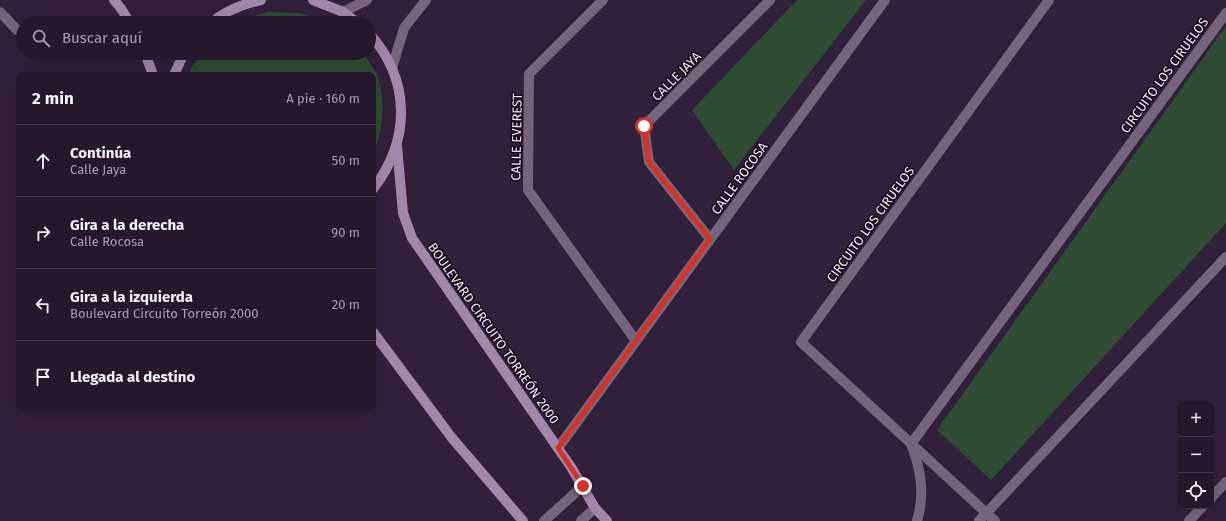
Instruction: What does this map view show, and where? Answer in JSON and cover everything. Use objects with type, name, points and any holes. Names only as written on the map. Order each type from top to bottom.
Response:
[{"type":"main road","points":[[114,0],[126,16]]},
{"type":"main road","points":[[219,16],[241,2],[261,0]]},
{"type":"main road","points":[[313,0],[343,12],[348,16]]},
{"type":"main road","points":[[376,41],[392,68],[400,100],[402,120],[397,146],[385,173],[376,185]]},
{"type":"main road","points":[[148,60],[152,72]]},
{"type":"main road","points":[[175,72],[181,60]]},
{"type":"main road","name":"BOULEVARD CIRCUITO TORREÓN 2000","points":[[397,146],[403,213],[412,238],[558,448],[583,486],[595,508],[607,521]]},
{"type":"main road","points":[[376,336],[452,438],[523,521]]},
{"type":"street","points":[[343,12],[368,0]]},
{"type":"street","points":[[392,68],[404,28],[426,0]]},
{"type":"street","name":"CALLE EVEREST","points":[[603,0],[530,74],[528,190],[636,342]]},
{"type":"street","name":"CALLE JAYA","points":[[710,239],[649,162],[644,126],[770,0]]},
{"type":"street","name":"CALLE ROCOSA","points":[[558,448],[885,0]]},
{"type":"street","name":"CIRCUITO LOS CIRUELOS","points":[[995,521],[801,342],[1049,0]]},
{"type":"street","points":[[0,12],[16,29]]},
{"type":"street","name":"CIRCUITO LOS CIRUELOS","points":[[911,444],[1226,13]]},
{"type":"street","points":[[979,521],[1226,257]]},
{"type":"street","name":"CIRCUITO LOS CIRUELOS","points":[[911,444],[919,466],[922,489],[917,521]]},
{"type":"street","points":[[1214,495],[1226,482]]},
{"type":"street","points":[[544,521],[583,486]]},
{"type":"street","points":[[581,521],[595,508]]},
{"type":"street","points":[[1189,521],[1200,509]]},
{"type":"green space","points":[[797,0],[866,0],[734,170],[692,110]]},
{"type":"green space","points":[[267,12],[300,13],[309,16],[255,16]]},
{"type":"green space","points":[[1226,26],[1226,223],[991,480],[937,430]]},
{"type":"green space","points":[[197,60],[368,60],[375,72],[190,72]]},
{"type":"green space","points":[[376,73],[379,80],[383,101],[382,123],[376,146]]},
{"type":"route","points":[[583,486],[558,448],[710,239],[649,162],[644,126]]}]
